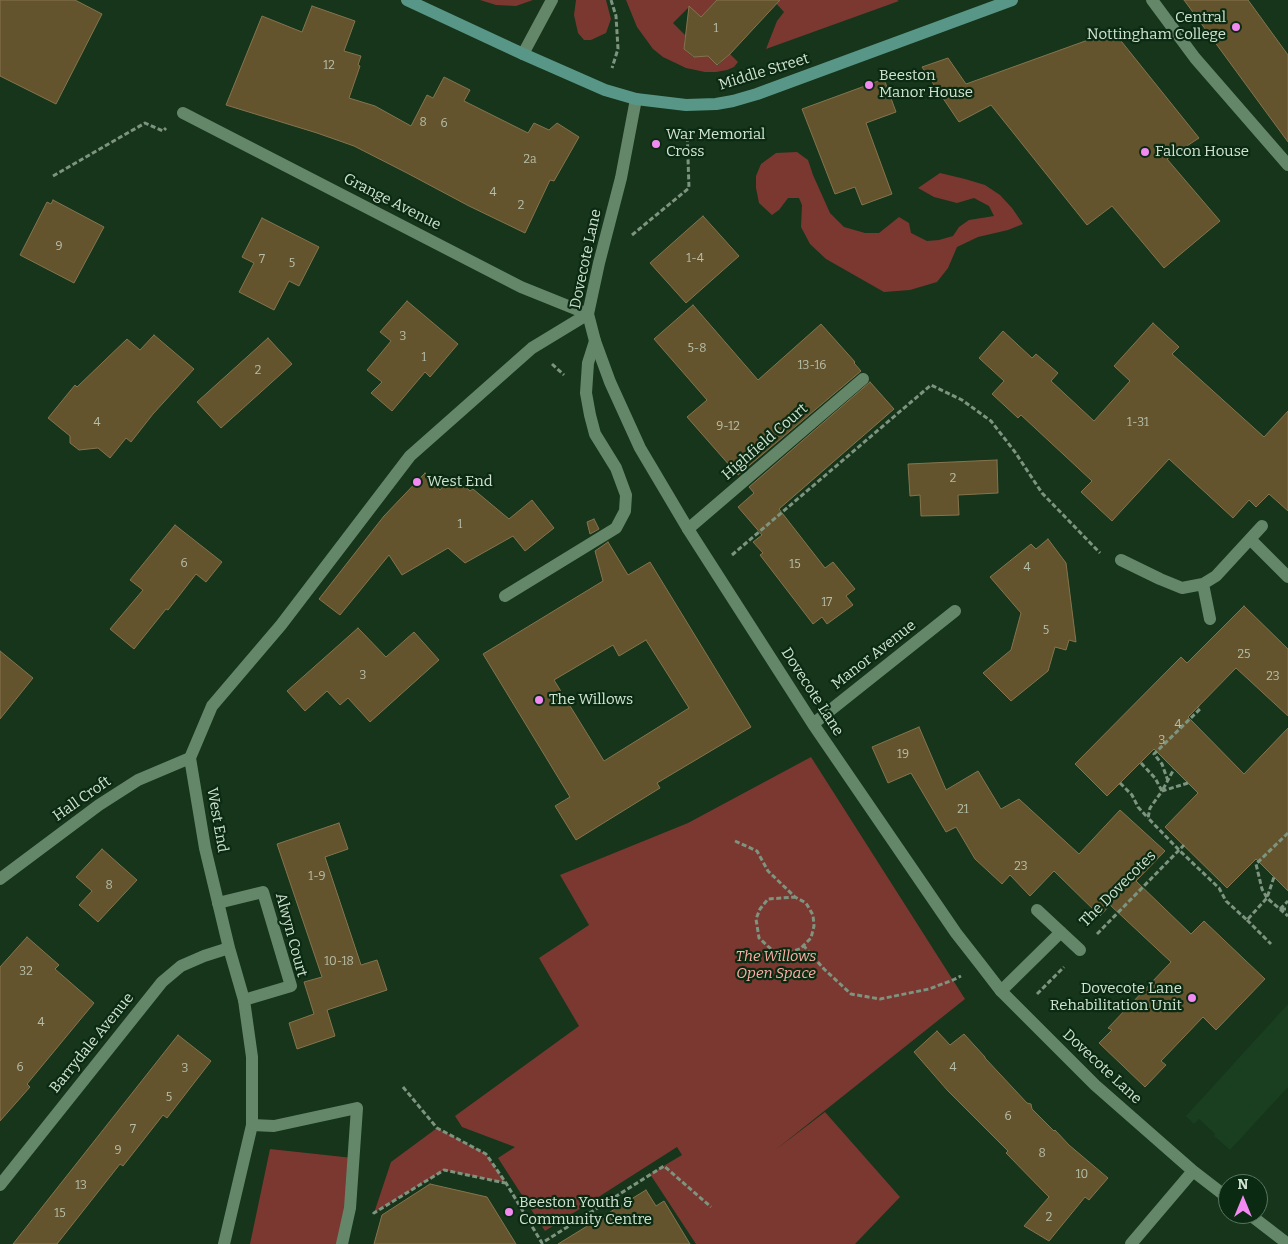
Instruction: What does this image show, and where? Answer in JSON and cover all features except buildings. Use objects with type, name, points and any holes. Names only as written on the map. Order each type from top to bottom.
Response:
[{"type":"main road","name":"Middle Street","points":[[407,0],[605,90],[636,100],[686,105],[716,104],[757,94],[1012,0]]},
{"type":"main road","name":"Middle Street","points":[[990,8],[1003,0]]},
{"type":"street","points":[[523,54],[552,0]]},
{"type":"street","points":[[1152,0],[1195,58],[1288,164]]},
{"type":"street","name":"Dovecote Lane","points":[[636,100],[621,178],[588,314],[595,341],[610,382],[640,448],[688,529],[813,724],[956,933],[1001,991],[1095,1085],[1194,1172],[1218,1190]]},
{"type":"street","name":"Grange Avenue","points":[[183,113],[521,287],[588,314]]},
{"type":"street","points":[[190,758],[212,706],[281,625],[410,456],[532,348],[588,314]]},
{"type":"street","points":[[505,596],[616,528],[625,511],[626,495],[616,468],[596,434],[586,393],[588,363],[595,341]]},
{"type":"street","name":"Highfield Court","points":[[688,529],[863,379]]},
{"type":"street","points":[[1121,560],[1182,588],[1203,584],[1216,576],[1262,526]]},
{"type":"street","points":[[1250,539],[1288,577]]},
{"type":"street","points":[[1203,584],[1210,619]]},
{"type":"street","name":"Manor Avenue","points":[[813,724],[955,611]]},
{"type":"street","name":"Hall Croft","points":[[0,879],[99,805],[138,780],[190,758]]},
{"type":"street","name":"West End","points":[[190,758],[205,848],[229,948],[244,1000],[252,1057],[252,1125],[224,1244]]},
{"type":"street","name":"Alwyn Court","points":[[218,903],[263,892],[291,986],[244,1000]]},
{"type":"street","name":"The Dovecotes","points":[[1037,910],[1080,950]]},
{"type":"street","name":"The Dovecotes","points":[[1001,991],[1061,932]]},
{"type":"street","name":"Barrydale Avenue","points":[[0,1184],[162,982],[181,966],[229,948]]},
{"type":"street","points":[[252,1125],[274,1126],[357,1108],[350,1208],[342,1244]]},
{"type":"street","points":[[1131,1244],[1194,1172]]},
{"type":"street","points":[[1262,1224],[1288,1244]]},
{"type":"path","points":[[605,90],[618,49],[616,16],[611,0]]},
{"type":"path","points":[[632,236],[689,188],[686,105]]},
{"type":"path","points":[[53,176],[145,123],[163,131],[183,113]]},
{"type":"path","points":[[532,348],[586,393]]},
{"type":"path","points":[[714,570],[753,539],[931,385],[962,400],[991,420],[1042,493],[1115,567],[1121,560]]},
{"type":"path","points":[[1168,781],[1162,764],[1154,754],[1164,742],[1200,709],[1198,706]]},
{"type":"path","points":[[1141,763],[1155,778],[1162,791]]},
{"type":"path","points":[[1148,818],[1150,808],[1174,769]]},
{"type":"path","points":[[1162,791],[1188,783]]},
{"type":"path","name":"The Dovecotes","points":[[1120,784],[1132,795],[1138,807],[1148,818],[1219,888],[1226,900],[1271,944]]},
{"type":"path","points":[[1288,833],[1280,838],[1256,864],[1262,889],[1267,898],[1288,916]]},
{"type":"path","points":[[735,841],[756,852],[768,871],[795,897],[806,903],[813,915],[814,926],[811,938],[800,949],[786,953],[772,950],[759,938],[756,920],[760,910],[768,899],[795,897]]},
{"type":"path","points":[[1179,850],[1184,845]]},
{"type":"path","name":"The Dovecotes","points":[[1020,1010],[1179,850]]},
{"type":"path","points":[[1204,874],[1209,869]]},
{"type":"path","points":[[1247,920],[1267,898],[1274,877]]},
{"type":"path","points":[[1280,909],[1288,901]]},
{"type":"path","points":[[1280,909],[1288,909]]},
{"type":"path","points":[[803,945],[850,994],[880,999],[929,989],[953,980],[981,965]]},
{"type":"path","points":[[403,1087],[437,1128],[486,1154],[542,1243],[664,1166],[711,1207]]},
{"type":"path","points":[[350,1208],[374,1213],[444,1170],[506,1183]]},
{"type":"shaded area","points":[[1288,1004],[1288,1087],[1230,1150],[1199,1119],[1194,1124],[1186,1116]]},
{"type":"green space","points":[[480,0],[533,0],[516,6],[496,5]]},
{"type":"green space","points":[[576,0],[606,0],[611,19],[606,33],[591,40],[584,40],[578,33],[574,15]]},
{"type":"green space","points":[[626,0],[717,0],[701,17],[689,7],[673,23],[685,35],[684,49],[693,57],[708,56],[718,65],[730,54],[738,62],[734,67],[727,70],[705,72],[686,68],[663,57],[653,49],[637,27]]},
{"type":"green space","points":[[773,0],[899,1],[766,49],[777,21],[784,12]]},
{"type":"green space","points":[[797,152],[808,160],[830,213],[844,227],[865,233],[879,233],[899,217],[909,223],[911,233],[927,241],[953,236],[959,227],[969,220],[994,216],[989,206],[974,198],[957,203],[934,197],[918,188],[940,173],[985,185],[1000,195],[1023,224],[1008,230],[978,237],[957,247],[948,268],[937,282],[910,290],[884,292],[826,259],[810,244],[801,227],[802,205],[799,198],[788,198],[779,210],[772,215],[759,203],[756,176],[761,164],[776,153]]},
{"type":"green space","name":"The Willows Open Space","points":[[811,757],[965,999],[774,1151],[825,1112],[900,1197],[855,1244],[696,1244],[650,1174],[682,1155],[677,1147],[545,1231],[498,1158],[515,1147],[462,1127],[455,1116],[579,1026],[539,958],[589,925],[560,875],[688,823]]},
{"type":"green space","points":[[437,1128],[486,1154],[506,1183],[444,1170],[374,1213],[391,1162]]},
{"type":"green space","points":[[270,1149],[353,1158],[342,1244],[250,1244]]},
{"type":"place","name":"Central Nottingham College","points":[[1236,27]]},
{"type":"place","name":"Beeston Manor House","points":[[869,85]]},
{"type":"place","name":"War Memorial Cross","points":[[656,144]]},
{"type":"place","name":"Falcon House","points":[[1145,152]]},
{"type":"place","name":"West End","points":[[417,482]]},
{"type":"place","name":"The Willows","points":[[539,700]]},
{"type":"place","name":"Dovecote Lane Rehabilitation Unit","points":[[1192,998]]},
{"type":"place","name":"Beeston Youth & Community Centre","points":[[509,1212]]}]
